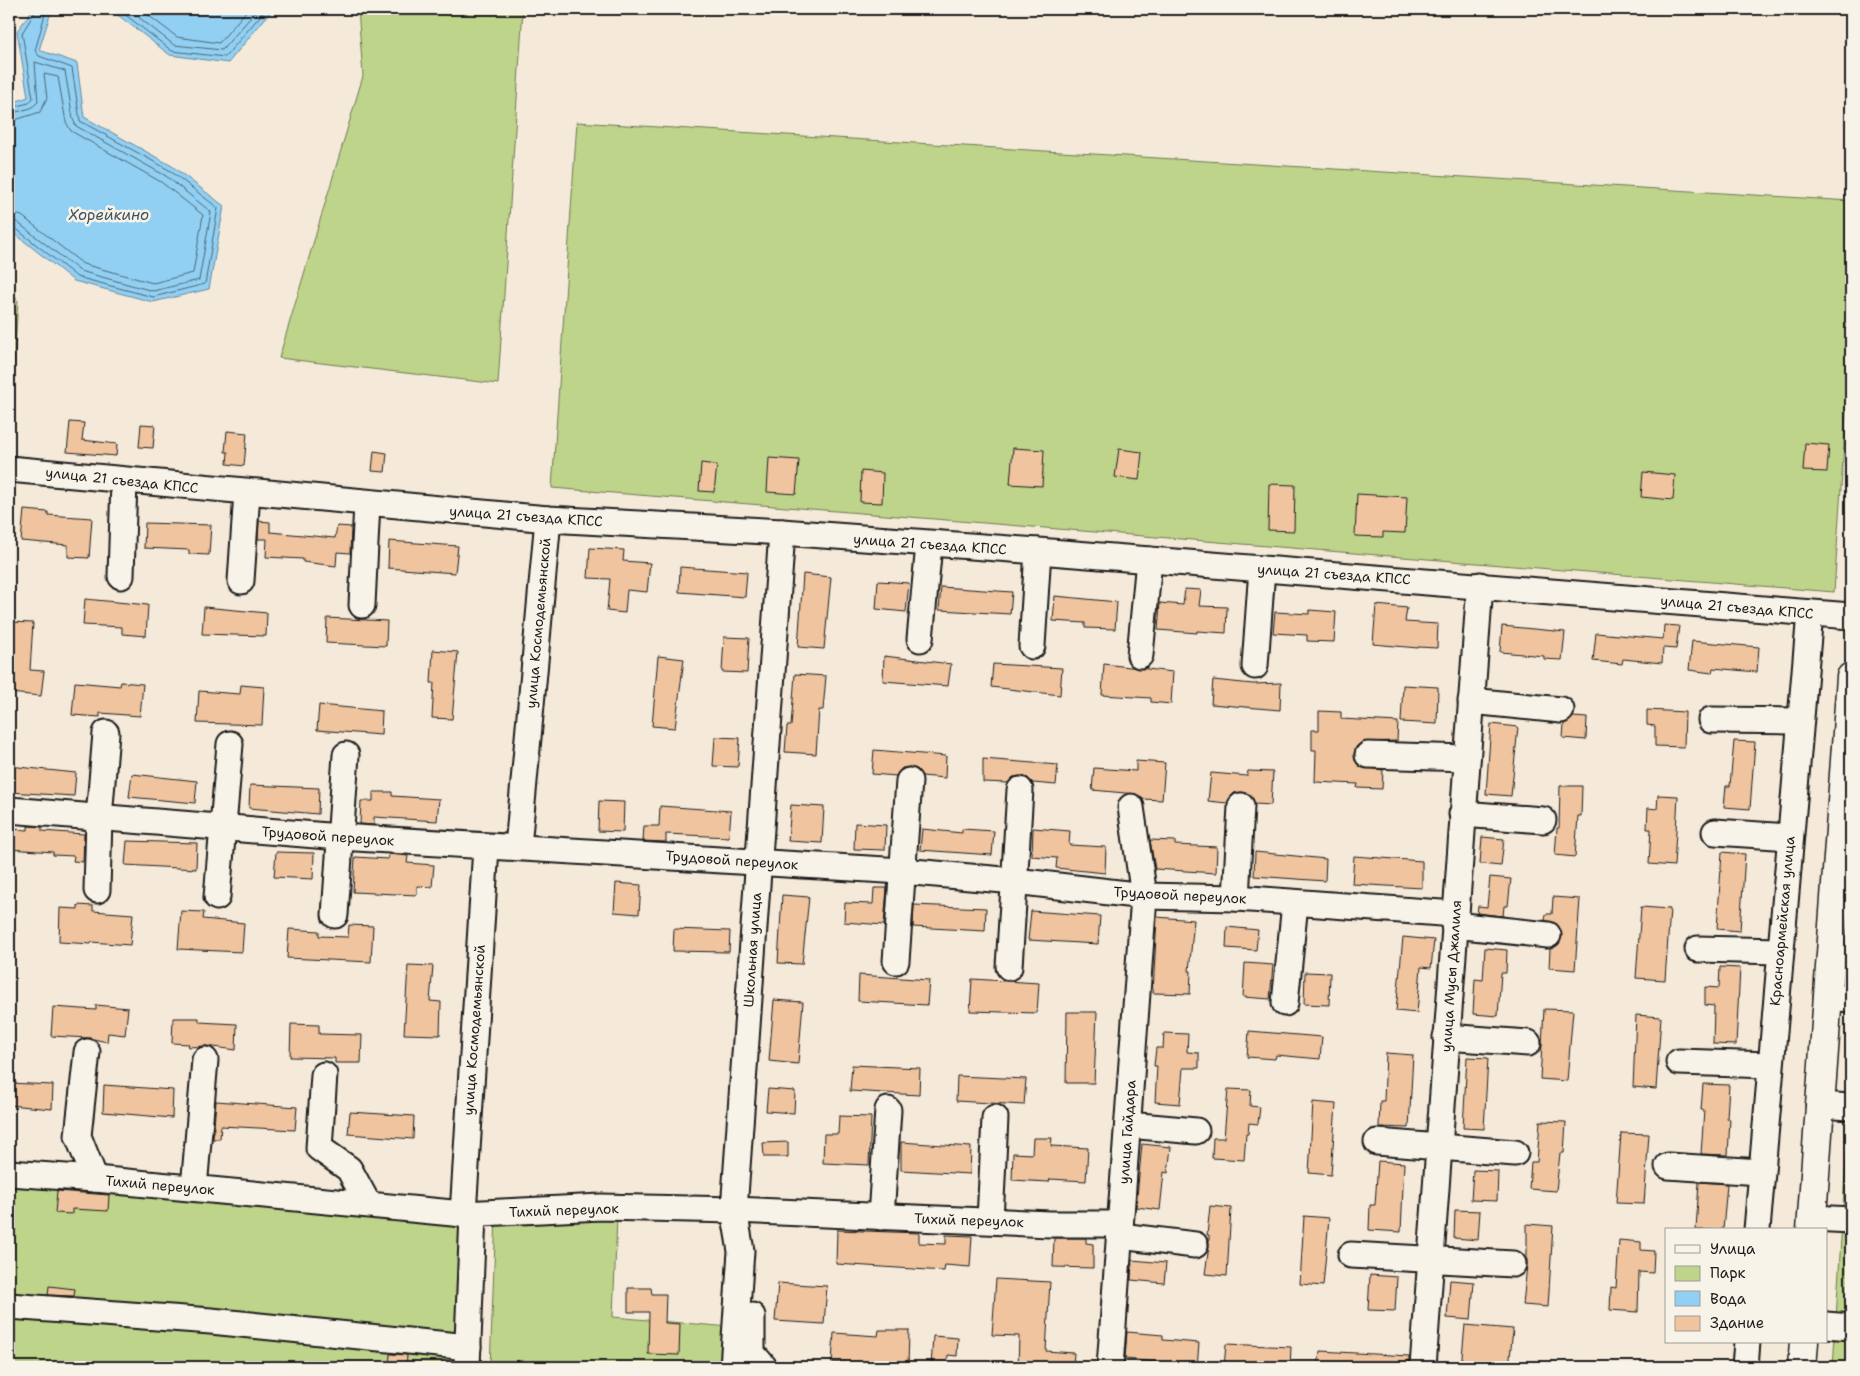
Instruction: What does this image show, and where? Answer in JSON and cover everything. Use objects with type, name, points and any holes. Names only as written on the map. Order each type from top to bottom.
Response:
[{"type":"main road","points":[[1812,1224],[1819,1105],[1839,998],[1851,677]]},
{"type":"main road","points":[[1802,1367],[1804,1344]]},
{"type":"street","name":"улица 21 съезда КПСС","points":[[9,469],[548,519],[782,532],[929,545],[1038,551],[1480,584],[1851,616]]},
{"type":"street","points":[[120,576],[124,481]]},
{"type":"street","points":[[241,581],[247,492]]},
{"type":"street","points":[[362,605],[367,503]]},
{"type":"street","name":"улица Космодемьянской","points":[[518,846],[548,519]]},
{"type":"street","name":"Школьная улица","points":[[733,1367],[741,1251],[734,1210],[782,532]]},
{"type":"street","points":[[920,639],[929,545]]},
{"type":"street","points":[[1032,646],[1038,551]]},
{"type":"street","points":[[1140,654],[1150,560]]},
{"type":"street","points":[[1255,666],[1262,569]]},
{"type":"street","name":"улица Мусы Джалиля","points":[[1423,1367],[1429,1259],[1439,1148],[1454,920],[1480,584]]},
{"type":"street","name":"Красноармейская улица","points":[[1757,1228],[1779,951],[1810,613]]},
{"type":"street","points":[[1471,701],[1561,710]]},
{"type":"street","points":[[1710,720],[1800,721]]},
{"type":"street","points":[[97,890],[99,818],[106,733]]},
{"type":"street","points":[[217,897],[230,744]]},
{"type":"street","points":[[335,915],[346,755]]},
{"type":"street","points":[[1368,755],[1467,758]]},
{"type":"street","points":[[896,961],[909,781]]},
{"type":"street","points":[[1009,968],[1020,790]]},
{"type":"street","points":[[1236,898],[1242,806]]},
{"type":"street","name":"улица Гайдара","points":[[1110,1367],[1144,896],[1131,807]]},
{"type":"street","name":"Трудовой переулок","points":[[9,810],[486,847],[518,846],[902,871],[1015,881],[1144,896],[1236,898],[1454,920],[1548,935]]},
{"type":"street","points":[[1462,814],[1543,820]]},
{"type":"street","points":[[1715,832],[1790,837]]},
{"type":"street","name":"улица Космодемьянской","points":[[468,1357],[468,1214],[486,847]]},
{"type":"street","points":[[1285,1003],[1295,903]]},
{"type":"street","points":[[1698,950],[1779,951]]},
{"type":"street","points":[[1446,1037],[1528,1043]]},
{"type":"street","points":[[87,1052],[78,1136],[95,1179]]},
{"type":"street","points":[[194,1188],[205,1060]]},
{"type":"street","points":[[1679,1062],[1770,1065]]},
{"type":"street","points":[[324,1075],[319,1148],[349,1169],[368,1204]]},
{"type":"street","points":[[1819,1105],[1851,1107]]},
{"type":"street","points":[[881,1217],[888,1110]]},
{"type":"street","points":[[990,1220],[995,1118]]},
{"type":"street","points":[[1128,1125],[1196,1131]]},
{"type":"street","points":[[1377,1142],[1515,1153]]},
{"type":"street","points":[[1668,1166],[1761,1172]]},
{"type":"street","name":"Тихий переулок","points":[[9,1173],[95,1179],[468,1214],[601,1207],[990,1220],[1120,1230],[1195,1245]]},
{"type":"street","points":[[1812,1224],[1851,1220]]},
{"type":"street","points":[[741,1251],[752,1279],[752,1353],[764,1367]]},
{"type":"street","points":[[1351,1255],[1513,1264]]},
{"type":"street","points":[[9,1306],[211,1321],[468,1357]]},
{"type":"street","points":[[1828,1325],[1851,1327]]},
{"type":"street","points":[[1745,1367],[1747,1344]]},
{"type":"green space","points":[[358,9],[523,9],[498,384],[279,358],[363,76]]},
{"type":"green space","points":[[577,122],[1851,201],[1851,340],[1834,592],[552,488]]},
{"type":"green space","points":[[9,289],[18,301],[9,442]]},
{"type":"green space","points":[[1851,1078],[1851,1367],[1833,1367]]},
{"type":"green space","points":[[9,1173],[463,1214],[467,1367],[9,1367]]},
{"type":"green space","points":[[496,1216],[617,1217],[613,1317],[730,1327],[728,1367],[490,1367]]},
{"type":"water","name":"Хорейкино","points":[[33,9],[57,9],[50,15],[39,50],[77,63],[84,117],[172,166],[224,206],[209,289],[153,302],[74,281],[9,229],[9,104],[28,97],[17,31]]},
{"type":"water","points":[[110,9],[273,9],[228,63],[170,55]]},
{"type":"building","points":[[70,422],[84,423],[82,440],[117,444],[116,456],[67,452]]},
{"type":"building","points":[[141,424],[155,425],[153,448],[139,447]]},
{"type":"building","points":[[227,431],[247,433],[244,466],[227,464],[228,452],[225,452]]},
{"type":"building","points":[[1805,443],[1829,445],[1827,472],[1803,471]]},
{"type":"building","points":[[1013,448],[1044,450],[1042,486],[1010,484]]},
{"type":"building","points":[[1119,449],[1142,452],[1139,480],[1115,477]]},
{"type":"building","points":[[374,451],[387,453],[385,472],[372,471]]},
{"type":"building","points":[[769,458],[799,460],[796,494],[767,492]]},
{"type":"building","points":[[701,463],[717,465],[714,492],[699,491]]},
{"type":"building","points":[[861,471],[883,473],[882,503],[860,502]]},
{"type":"building","points":[[1643,472],[1675,475],[1673,500],[1641,497]]},
{"type":"building","points":[[1269,484],[1295,485],[1294,531],[1268,530]]},
{"type":"building","points":[[1357,494],[1407,497],[1405,533],[1383,532],[1383,537],[1355,536]]},
{"type":"building","points":[[24,510],[48,512],[48,515],[92,518],[89,558],[68,557],[68,545],[21,541]]},
{"type":"building","points":[[259,521],[270,522],[270,532],[335,538],[337,526],[351,527],[350,553],[337,552],[336,566],[303,562],[303,559],[266,557],[267,539],[258,539]]},
{"type":"building","points":[[145,523],[211,525],[209,555],[189,554],[189,550],[144,548]]},
{"type":"building","points":[[389,541],[458,546],[455,573],[388,568]]},
{"type":"building","points":[[590,548],[624,550],[623,561],[650,563],[647,592],[627,590],[625,613],[607,611],[610,579],[588,578]]},
{"type":"building","points":[[680,567],[747,572],[745,597],[679,592]]},
{"type":"building","points":[[803,574],[831,577],[824,649],[798,647]]},
{"type":"building","points":[[878,581],[909,583],[906,612],[876,609]]},
{"type":"building","points":[[941,587],[1012,592],[1010,614],[939,610]]},
{"type":"building","points":[[1185,589],[1201,590],[1199,606],[1227,607],[1226,633],[1158,630],[1160,603],[1183,605]]},
{"type":"building","points":[[1055,596],[1117,602],[1115,629],[1085,628],[1085,623],[1053,621]]},
{"type":"building","points":[[85,599],[148,605],[146,636],[122,634],[122,627],[83,625]]},
{"type":"building","points":[[1376,605],[1407,608],[1405,622],[1438,624],[1437,648],[1373,644]]},
{"type":"building","points":[[204,607],[267,613],[266,636],[202,634]]},
{"type":"building","points":[[1309,610],[1336,612],[1334,642],[1307,641],[1307,635],[1273,633],[1275,612],[1309,614]]},
{"type":"building","points":[[327,618],[387,621],[386,646],[326,643]]},
{"type":"building","points":[[10,622],[33,623],[30,670],[44,671],[41,696],[9,693]]},
{"type":"building","points":[[1664,625],[1679,626],[1676,649],[1663,648],[1662,663],[1623,659],[1622,664],[1593,661],[1596,633],[1663,639]]},
{"type":"building","points":[[1502,626],[1565,632],[1562,660],[1544,659],[1544,656],[1500,652]]},
{"type":"building","points":[[724,637],[749,638],[747,673],[722,672]]},
{"type":"building","points":[[1692,641],[1759,647],[1757,672],[1713,668],[1712,673],[1689,670]]},
{"type":"building","points":[[433,650],[458,652],[452,719],[432,718],[434,683],[431,683]]},
{"type":"building","points":[[658,656],[684,659],[675,728],[652,726]]},
{"type":"building","points":[[884,656],[951,664],[948,686],[883,681]]},
{"type":"building","points":[[993,664],[1062,668],[1060,695],[991,687]]},
{"type":"building","points":[[1104,664],[1173,672],[1171,704],[1151,702],[1151,698],[1102,695]]},
{"type":"building","points":[[795,674],[826,676],[823,710],[819,710],[816,754],[785,752],[787,726],[791,726]]},
{"type":"building","points":[[1213,680],[1253,684],[1281,683],[1280,710],[1211,704]]},
{"type":"building","points":[[75,682],[120,686],[121,682],[143,684],[140,716],[100,713],[100,717],[72,715]]},
{"type":"building","points":[[241,685],[264,687],[262,725],[197,723],[199,691],[240,694]]},
{"type":"building","points":[[1403,685],[1438,687],[1437,724],[1401,722]]},
{"type":"building","points":[[319,705],[382,711],[381,735],[317,730]]},
{"type":"building","points":[[1647,710],[1685,712],[1684,747],[1655,746],[1655,726],[1647,725]]},
{"type":"building","points":[[1319,711],[1341,712],[1341,719],[1398,722],[1397,741],[1362,742],[1356,747],[1354,754],[1355,761],[1361,767],[1383,770],[1382,789],[1357,788],[1358,784],[1315,782],[1316,750],[1312,750],[1312,730],[1319,730]]},
{"type":"building","points":[[1573,717],[1587,718],[1586,740],[1563,738],[1564,724]]},
{"type":"building","points":[[1491,724],[1518,727],[1511,796],[1486,794]]},
{"type":"building","points":[[715,737],[740,738],[738,767],[713,766]]},
{"type":"building","points":[[1734,741],[1755,742],[1750,809],[1724,807],[1726,786],[1730,786]]},
{"type":"building","points":[[874,750],[946,756],[945,778],[922,776],[917,769],[910,767],[902,768],[896,776],[872,774]]},
{"type":"building","points":[[983,759],[1058,765],[1056,785],[1033,783],[1028,778],[1020,776],[1013,777],[1008,783],[983,782]]},
{"type":"building","points":[[1136,761],[1165,763],[1162,800],[1143,799],[1136,794],[1092,790],[1094,768],[1136,771]]},
{"type":"building","points":[[9,766],[76,773],[74,796],[9,792]]},
{"type":"building","points":[[1248,771],[1273,772],[1271,805],[1255,804],[1249,794],[1242,792],[1234,793],[1227,803],[1208,801],[1211,773],[1247,776]]},
{"type":"building","points":[[132,774],[197,781],[195,803],[129,797]]},
{"type":"building","points":[[250,785],[319,788],[318,814],[249,808]]},
{"type":"building","points":[[1560,786],[1582,786],[1581,816],[1578,816],[1575,857],[1555,855],[1557,828],[1559,828]]},
{"type":"building","points":[[373,792],[392,792],[392,796],[439,799],[437,821],[374,817],[374,825],[360,824],[361,801],[373,801]]},
{"type":"building","points":[[1658,795],[1678,796],[1674,866],[1649,864],[1651,829],[1647,829],[1648,808],[1657,809]]},
{"type":"building","points":[[599,801],[624,802],[623,832],[598,831]]},
{"type":"building","points":[[791,805],[824,807],[822,843],[788,841]]},
{"type":"building","points":[[660,806],[731,811],[729,837],[666,834],[666,842],[643,841],[644,826],[659,826]]},
{"type":"building","points":[[855,823],[886,825],[885,850],[854,849]]},
{"type":"building","points":[[28,826],[42,827],[42,831],[84,834],[83,862],[73,861],[74,856],[53,855],[53,852],[9,849],[9,829],[28,830]]},
{"type":"building","points":[[1033,828],[1070,831],[1069,845],[1106,847],[1105,873],[1056,868],[1057,858],[1032,856]]},
{"type":"building","points":[[922,829],[962,833],[962,829],[994,831],[992,855],[920,850]]},
{"type":"building","points":[[1482,837],[1504,839],[1501,866],[1480,864]]},
{"type":"building","points":[[1150,840],[1175,841],[1175,845],[1217,847],[1216,873],[1155,869]]},
{"type":"building","points":[[127,841],[197,843],[196,869],[125,865]]},
{"type":"building","points":[[276,852],[314,853],[313,879],[274,877]]},
{"type":"building","points":[[1255,852],[1326,859],[1325,881],[1254,876]]},
{"type":"building","points":[[1722,852],[1745,854],[1740,931],[1717,929]]},
{"type":"building","points":[[389,854],[408,856],[407,863],[434,865],[432,887],[417,886],[417,895],[353,892],[355,857],[388,859]]},
{"type":"building","points":[[1354,856],[1422,861],[1422,888],[1352,884]]},
{"type":"building","points":[[1490,877],[1511,879],[1508,906],[1504,906],[1503,916],[1477,913],[1478,906],[1487,907]]},
{"type":"building","points":[[616,883],[641,885],[639,914],[614,912]]},
{"type":"building","points":[[874,888],[887,888],[884,925],[844,922],[845,903],[873,904]]},
{"type":"building","points":[[782,895],[809,897],[802,964],[778,963]]},
{"type":"building","points":[[1553,897],[1580,899],[1575,970],[1549,968],[1550,949],[1559,944],[1562,936],[1557,924],[1545,920],[1546,914],[1552,914]]},
{"type":"building","points":[[78,905],[93,906],[93,911],[133,914],[130,945],[59,942],[60,908],[78,909]]},
{"type":"building","points":[[914,905],[986,908],[985,931],[913,927]]},
{"type":"building","points":[[1641,907],[1670,909],[1665,980],[1636,978]]},
{"type":"building","points":[[181,911],[204,912],[203,919],[244,923],[242,952],[178,949]]},
{"type":"building","points":[[1031,911],[1100,916],[1098,944],[1028,940]]},
{"type":"building","points":[[1157,917],[1194,920],[1189,971],[1191,971],[1190,994],[1153,993]]},
{"type":"building","points":[[349,925],[373,926],[371,962],[287,958],[289,929],[319,931],[319,936],[348,937]]},
{"type":"building","points":[[1227,927],[1258,930],[1256,950],[1226,948]]},
{"type":"building","points":[[674,929],[730,931],[729,952],[673,951]]},
{"type":"building","points":[[1403,937],[1434,940],[1431,968],[1421,967],[1417,1013],[1396,1011]]},
{"type":"building","points":[[1485,948],[1507,950],[1506,973],[1501,973],[1498,1016],[1473,1014],[1475,979],[1483,980]]},
{"type":"building","points":[[1245,963],[1273,965],[1270,999],[1243,997]]},
{"type":"building","points":[[408,965],[433,966],[430,1001],[441,1002],[440,1035],[404,1034]]},
{"type":"building","points":[[1720,967],[1740,968],[1736,1045],[1713,1044],[1714,1006],[1705,1005],[1705,987],[1719,988]]},
{"type":"building","points":[[1305,972],[1330,973],[1329,1005],[1304,1004]]},
{"type":"building","points":[[859,975],[929,980],[927,1005],[858,1001]]},
{"type":"building","points":[[972,979],[1039,983],[1037,1013],[970,1011]]},
{"type":"building","points":[[774,1000],[803,1002],[798,1064],[769,1061]]},
{"type":"building","points":[[96,1005],[128,1008],[125,1035],[108,1033],[107,1042],[89,1038],[51,1036],[53,1007],[96,1010]]},
{"type":"building","points":[[1544,1009],[1573,1010],[1567,1081],[1540,1079]]},
{"type":"building","points":[[1067,1012],[1097,1012],[1094,1083],[1066,1083]]},
{"type":"building","points":[[1636,1015],[1661,1017],[1656,1089],[1633,1087]]},
{"type":"building","points":[[173,1018],[199,1018],[199,1022],[237,1024],[236,1050],[206,1046],[188,1047],[189,1044],[172,1043]]},
{"type":"building","points":[[291,1024],[319,1025],[319,1034],[362,1035],[361,1063],[335,1063],[335,1058],[290,1057]]},
{"type":"building","points":[[1249,1031],[1322,1037],[1320,1059],[1276,1055],[1275,1059],[1247,1057]]},
{"type":"building","points":[[1164,1033],[1188,1034],[1187,1052],[1199,1053],[1199,1068],[1183,1068],[1180,1104],[1155,1102],[1157,1066],[1154,1066],[1156,1048],[1163,1048]]},
{"type":"building","points":[[1386,1053],[1413,1055],[1409,1128],[1379,1127],[1380,1101],[1384,1101]]},
{"type":"building","points":[[1467,1057],[1488,1058],[1484,1129],[1463,1128]]},
{"type":"building","points":[[852,1065],[920,1068],[919,1095],[850,1091]]},
{"type":"building","points":[[957,1076],[1026,1079],[1024,1105],[956,1101]]},
{"type":"building","points":[[9,1083],[53,1085],[52,1109],[9,1105]]},
{"type":"building","points":[[1703,1084],[1729,1085],[1727,1119],[1730,1119],[1728,1155],[1701,1154],[1704,1110],[1701,1110]]},
{"type":"building","points":[[104,1085],[173,1090],[172,1118],[103,1112]]},
{"type":"building","points":[[768,1089],[795,1091],[794,1113],[766,1111]]},
{"type":"building","points":[[1228,1089],[1251,1090],[1250,1106],[1260,1107],[1258,1124],[1249,1123],[1244,1160],[1212,1158],[1213,1138],[1224,1138]]},
{"type":"building","points":[[216,1101],[297,1107],[295,1130],[221,1126],[220,1139],[213,1139]]},
{"type":"building","points":[[1313,1102],[1336,1104],[1331,1175],[1309,1173]]},
{"type":"building","points":[[350,1112],[414,1116],[413,1139],[348,1134]]},
{"type":"building","points":[[839,1116],[871,1117],[869,1165],[823,1163],[824,1134],[838,1134]]},
{"type":"building","points":[[1540,1121],[1566,1122],[1564,1153],[1560,1153],[1556,1191],[1529,1189],[1531,1162],[1537,1162]]},
{"type":"building","points":[[1621,1133],[1649,1134],[1644,1204],[1616,1203]]},
{"type":"building","points":[[1033,1138],[1052,1138],[1051,1146],[1088,1148],[1086,1181],[1050,1179],[1049,1182],[1012,1180],[1013,1153],[1032,1154]]},
{"type":"building","points":[[788,1142],[788,1157],[764,1157],[763,1143]]},
{"type":"building","points":[[901,1142],[971,1147],[970,1174],[901,1170]]},
{"type":"building","points":[[1142,1144],[1171,1147],[1168,1173],[1164,1172],[1160,1210],[1136,1207]]},
{"type":"building","points":[[1378,1161],[1404,1163],[1401,1232],[1369,1230],[1370,1205],[1375,1205]]},
{"type":"building","points":[[1473,1170],[1498,1171],[1497,1201],[1471,1200]]},
{"type":"building","points":[[1699,1182],[1727,1184],[1723,1228],[1696,1228]]},
{"type":"building","points":[[57,1191],[109,1195],[108,1211],[72,1209],[72,1214],[55,1213]]},
{"type":"building","points":[[1210,1206],[1231,1208],[1227,1276],[1205,1274],[1209,1246],[1209,1235],[1207,1235]]},
{"type":"building","points":[[1455,1210],[1480,1211],[1478,1240],[1454,1238]]},
{"type":"building","points":[[1304,1216],[1329,1218],[1323,1286],[1300,1284]]},
{"type":"building","points":[[1527,1224],[1553,1226],[1548,1307],[1523,1305],[1527,1265]]},
{"type":"building","points":[[837,1230],[919,1233],[919,1243],[946,1244],[946,1235],[972,1236],[970,1267],[945,1265],[944,1271],[836,1264]]},
{"type":"building","points":[[1054,1238],[1086,1238],[1086,1243],[1093,1244],[1093,1268],[1053,1267]]},
{"type":"building","points":[[1619,1240],[1641,1242],[1641,1250],[1654,1251],[1653,1273],[1639,1272],[1638,1312],[1610,1310],[1611,1287],[1616,1288]]},
{"type":"building","points":[[1132,1260],[1166,1263],[1164,1283],[1131,1280]]},
{"type":"building","points":[[1370,1275],[1397,1277],[1395,1311],[1368,1310]]},
{"type":"building","points":[[996,1279],[1050,1282],[1046,1351],[1074,1353],[1073,1367],[1018,1367],[1019,1336],[992,1335]]},
{"type":"building","points":[[1450,1280],[1474,1282],[1471,1320],[1447,1318]]},
{"type":"building","points":[[778,1283],[827,1286],[824,1324],[775,1321]]},
{"type":"building","points":[[49,1286],[75,1289],[74,1296],[48,1295]]},
{"type":"building","points":[[628,1288],[651,1288],[652,1294],[666,1294],[665,1323],[680,1324],[679,1355],[648,1354],[649,1312],[628,1312]]},
{"type":"building","points":[[1465,1325],[1513,1329],[1509,1367],[1461,1367]]},
{"type":"building","points":[[879,1330],[909,1330],[908,1367],[877,1367],[832,1362],[834,1333],[878,1336]]},
{"type":"building","points":[[1127,1332],[1163,1335],[1163,1340],[1199,1343],[1197,1367],[1167,1367],[1167,1363],[1125,1359]]},
{"type":"building","points":[[933,1336],[958,1338],[957,1356],[948,1355],[947,1367],[931,1367]]},
{"type":"building","points":[[1226,1344],[1291,1347],[1290,1367],[1224,1367]]},
{"type":"building","points":[[1320,1351],[1409,1356],[1409,1367],[1318,1367]]},
{"type":"building","points":[[390,1354],[407,1355],[406,1367],[389,1367]]}]
